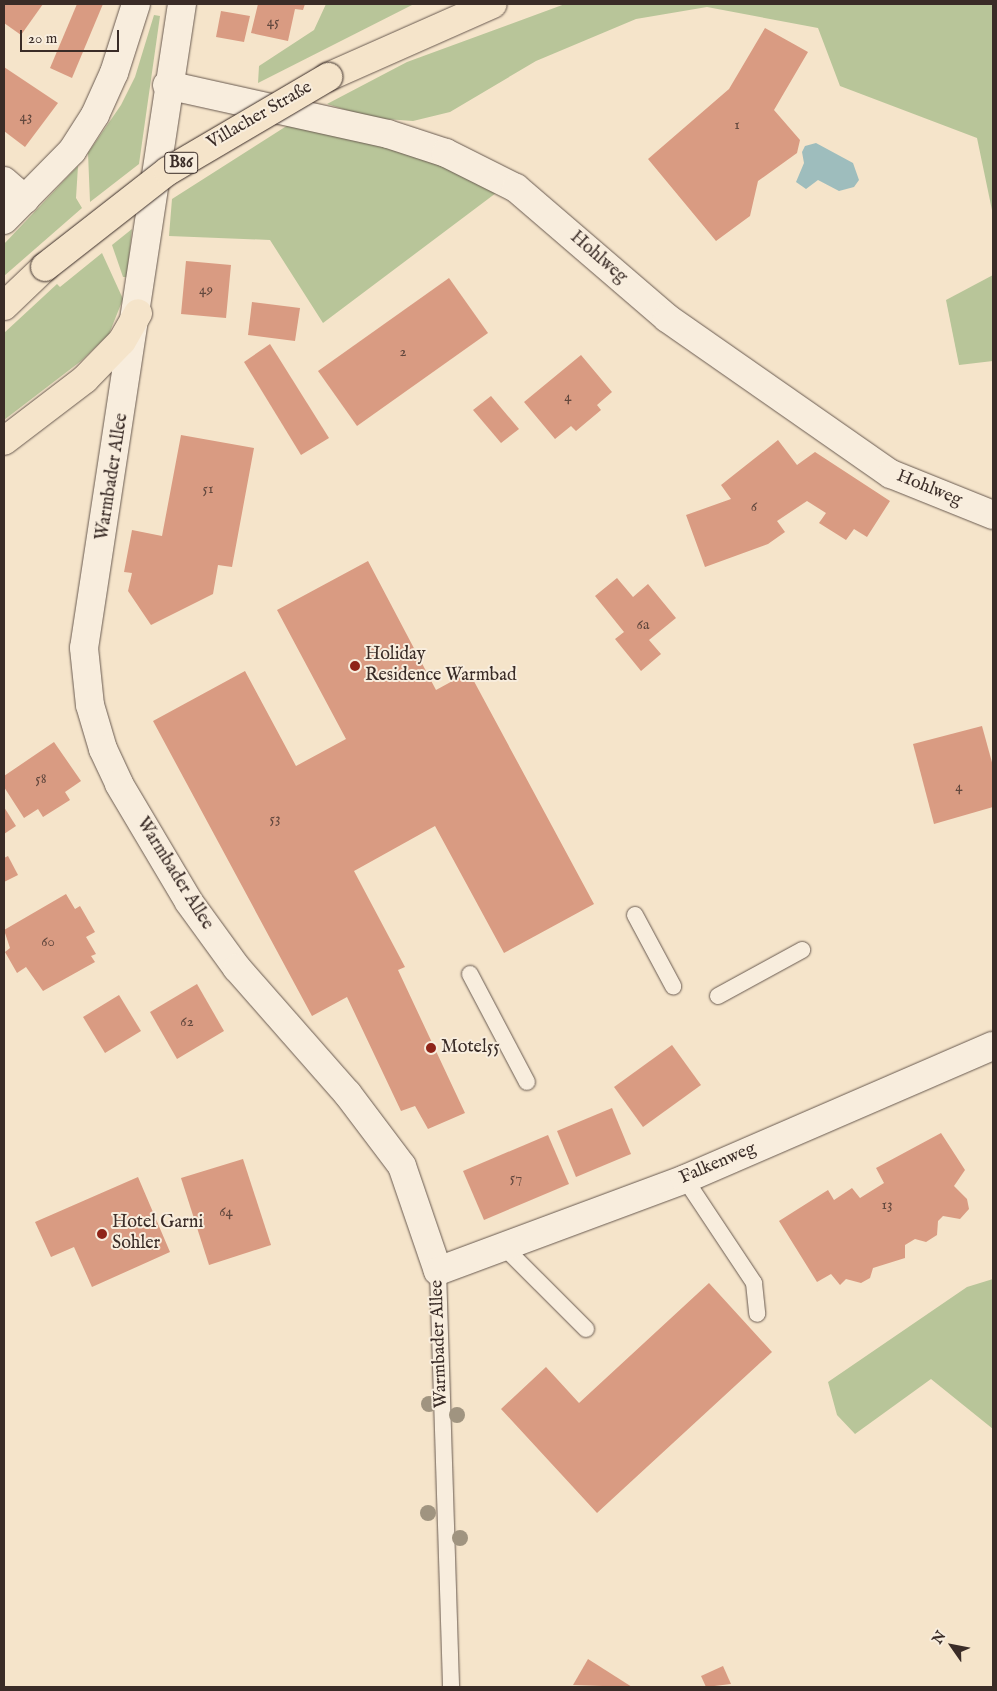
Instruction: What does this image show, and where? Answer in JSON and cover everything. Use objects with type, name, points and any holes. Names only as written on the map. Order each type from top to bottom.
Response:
[{"type":"main road","name":"Villacher Straße","points":[[4,306],[45,267],[168,171],[328,77],[494,4]]},
{"type":"main road","points":[[4,441],[85,379],[122,341],[138,314]]},
{"type":"street","points":[[4,220],[72,151],[95,115],[114,73],[136,4]]},
{"type":"street","name":"Warmbader Allee","points":[[182,4],[167,85],[138,314],[84,648],[90,705],[103,749],[150,837],[237,968],[347,1093],[402,1166],[438,1272]]},
{"type":"street","name":"Hohlweg","points":[[167,85],[388,134],[446,153],[516,188],[667,318],[891,474],[993,515]]},
{"type":"street","points":[[4,181],[25,199]]},
{"type":"street","name":"Falkenweg","points":[[438,1272],[684,1179],[993,1046]]},
{"type":"lane","points":[[635,915],[673,986]]},
{"type":"lane","points":[[718,996],[802,950]]},
{"type":"lane","points":[[470,974],[527,1082]]},
{"type":"lane","points":[[684,1179],[754,1283],[757,1314]]},
{"type":"lane","points":[[504,1247],[586,1329]]},
{"type":"lane","name":"Warmbader Allee","points":[[438,1272],[451,1687]]},
{"type":"green space","points":[[326,4],[414,4],[258,83],[259,66],[314,30]]},
{"type":"green space","points":[[565,4],[993,4],[993,215],[977,138],[840,86],[818,28],[707,7],[636,19],[536,61],[450,112],[413,121],[372,118],[327,104],[407,62]]},
{"type":"green space","points":[[154,15],[160,16],[139,164],[90,202],[88,153],[121,105],[135,77]]},
{"type":"green space","points":[[296,120],[441,165],[500,190],[323,323],[270,240],[169,236],[172,199]]},
{"type":"green space","points":[[78,166],[76,198],[82,208],[4,276],[4,244]]},
{"type":"green space","points":[[132,229],[127,277],[123,277],[112,245]]},
{"type":"green space","points":[[102,253],[123,299],[109,334],[81,361],[4,420],[4,333],[57,284],[60,287]]},
{"type":"green space","points":[[993,275],[993,361],[959,365],[946,300]]},
{"type":"green space","points":[[993,1279],[993,1429],[931,1379],[855,1434],[837,1415],[828,1382],[967,1287]]},
{"type":"water","points":[[816,143],[853,163],[859,180],[854,187],[839,191],[818,180],[806,189],[796,182],[804,163],[802,152],[805,146]]},
{"type":"building","points":[[4,4],[43,4],[21,35],[4,23]]},
{"type":"building","points":[[77,4],[103,4],[72,78],[50,68]]},
{"type":"building","points":[[258,4],[305,4],[303,10],[295,9],[288,41],[251,33]]},
{"type":"building","points":[[221,11],[250,16],[244,42],[216,37]]},
{"type":"building","points":[[765,28],[808,52],[774,110],[800,140],[797,153],[758,181],[750,216],[716,241],[648,159],[729,89]]},
{"type":"building","points":[[4,67],[58,103],[25,147],[4,131]]},
{"type":"building","points":[[186,261],[231,265],[226,318],[181,314]]},
{"type":"building","points":[[449,278],[488,333],[357,426],[318,371]]},
{"type":"building","points":[[252,302],[300,308],[295,341],[248,335]]},
{"type":"building","points":[[270,344],[329,438],[301,455],[244,362]]},
{"type":"building","points":[[581,355],[612,392],[597,405],[601,410],[576,431],[571,426],[555,439],[524,402]]},
{"type":"building","points":[[491,396],[519,429],[501,443],[473,410]]},
{"type":"building","points":[[181,435],[254,448],[232,567],[218,565],[213,594],[151,625],[128,591],[132,573],[124,572],[132,530],[162,536]]},
{"type":"building","points":[[778,440],[797,465],[815,452],[890,501],[867,537],[854,529],[846,540],[819,523],[826,513],[807,501],[777,521],[785,532],[768,544],[705,567],[686,515],[731,499],[721,485]]},
{"type":"building","points":[[368,561],[436,690],[469,672],[594,904],[504,953],[435,826],[354,871],[405,967],[398,970],[465,1113],[428,1129],[415,1106],[401,1111],[347,997],[312,1016],[153,721],[245,671],[296,766],[346,739],[277,610]]},
{"type":"building","points":[[617,578],[633,597],[648,584],[676,618],[649,640],[661,654],[641,671],[615,639],[624,632],[595,596]]},
{"type":"building","points":[[982,726],[993,766],[993,807],[934,824],[913,744]]},
{"type":"building","points":[[54,742],[81,781],[65,792],[70,800],[43,817],[38,809],[24,818],[4,787],[4,776]]},
{"type":"building","points":[[4,807],[16,826],[4,834]]},
{"type":"building","points":[[8,856],[18,875],[4,882],[4,858]]},
{"type":"building","points":[[66,894],[75,909],[80,906],[95,932],[86,937],[96,954],[91,956],[95,962],[43,991],[26,967],[17,973],[5,952],[10,948],[4,930]]},
{"type":"building","points":[[197,984],[224,1031],[177,1059],[150,1012]]},
{"type":"building","points":[[119,995],[141,1031],[105,1053],[83,1017]]},
{"type":"building","points":[[672,1045],[701,1085],[643,1127],[614,1087]]},
{"type":"building","points":[[612,1108],[631,1154],[576,1177],[557,1131]]},
{"type":"building","points":[[941,1133],[965,1170],[954,1186],[967,1199],[969,1209],[960,1219],[943,1216],[938,1221],[937,1235],[926,1242],[915,1239],[905,1245],[905,1258],[873,1268],[870,1278],[861,1283],[846,1279],[840,1285],[831,1274],[817,1282],[779,1221],[828,1190],[834,1200],[852,1188],[860,1198],[884,1183],[876,1168]]},
{"type":"building","points":[[548,1135],[569,1184],[484,1220],[463,1171]]},
{"type":"building","points":[[243,1159],[271,1245],[209,1265],[181,1178]]},
{"type":"building","name":"Hotel Garni Sohler","points":[[138,1177],[170,1252],[92,1287],[74,1247],[51,1257],[35,1222]]},
{"type":"building","points":[[709,1283],[772,1352],[597,1513],[501,1409],[546,1367],[579,1403]]},
{"type":"building","points":[[588,1659],[632,1687],[573,1685]]},
{"type":"building","points":[[723,1666],[731,1684],[706,1687],[701,1676]]},
{"type":"place","name":"Holiday Residence Warmbad","points":[[355,666]]},
{"type":"place","name":"Motel55","points":[[431,1048]]},
{"type":"place","name":"Hotel Garni Sohler","points":[[102,1234]]}]
